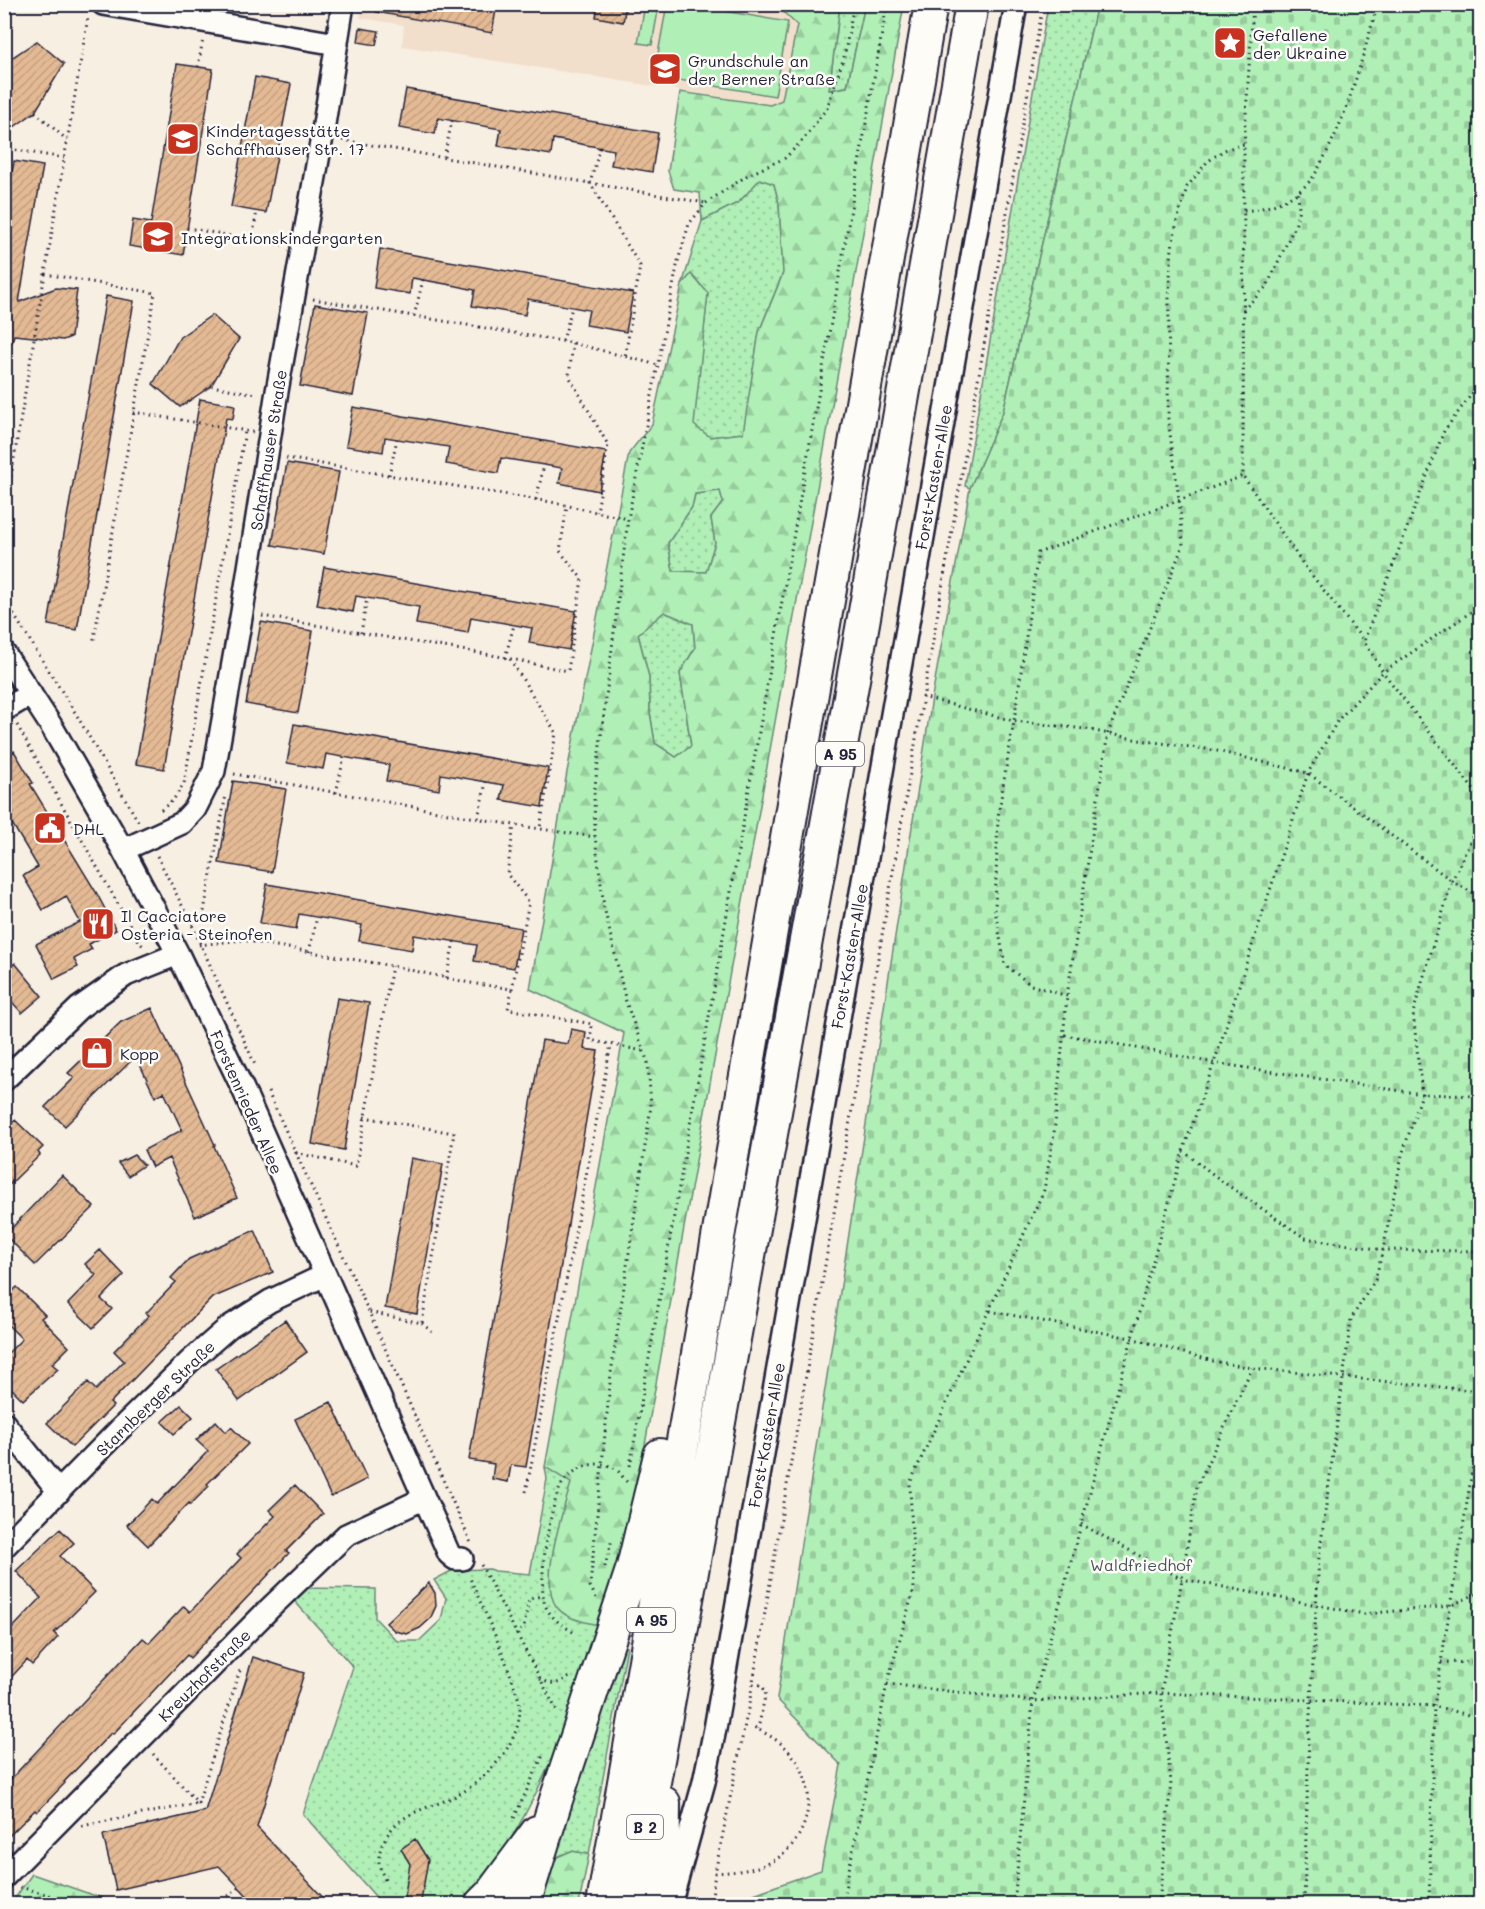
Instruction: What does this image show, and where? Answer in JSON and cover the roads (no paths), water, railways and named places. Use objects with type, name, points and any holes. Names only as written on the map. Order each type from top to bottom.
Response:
[{"type":"highway","name":"A 95","points":[[603,1905],[931,4]]},
{"type":"highway","name":"A 95","points":[[659,1750],[852,691],[972,4]]},
{"type":"highway","points":[[524,1905],[633,1567],[675,1391],[700,1335]]},
{"type":"highway","points":[[659,1750],[665,1810],[663,1905]]},
{"type":"highway","name":"B 2","points":[[632,1905],[659,1750]]},
{"type":"highway","points":[[481,1905],[531,1841],[556,1800]]},
{"type":"street","name":"Schaffhauser Straße","points":[[123,850],[182,823],[222,772],[242,612],[268,445],[343,4]]},
{"type":"street","name":"Forst-Kasten-Allee","points":[[670,1905],[704,1782],[715,1729],[1016,4]]},
{"type":"street","points":[[96,10],[206,22],[337,44]]},
{"type":"street","name":"Forstenrieder Allee","points":[[4,653],[31,694],[123,850],[178,954],[243,1089],[449,1554],[455,1559],[470,1558]]},
{"type":"street","points":[[6,709],[31,694]]},
{"type":"street","points":[[4,1080],[79,1008],[126,975],[178,954]]},
{"type":"street","name":"Starnberger Straße","points":[[4,1547],[119,1430],[229,1327],[270,1301],[325,1275]]},
{"type":"street","points":[[4,1423],[59,1492]]},
{"type":"street","name":"Kreuzhofstraße","points":[[9,1881],[140,1740],[346,1535],[423,1499]]},
{"type":"place","name":"Gefallene der Ukraine","points":[[1230,43]]},
{"type":"place","name":"Grundschule an der Berner Straße","points":[[665,69]]},
{"type":"place","name":"Kindertagesstätte Schaffhauser Str. 17","points":[[183,139]]},
{"type":"place","name":"Integrationskindergarten","points":[[158,237]]},
{"type":"place","name":"DHL","points":[[50,828]]},
{"type":"place","name":"Il Cacciatore Osteria - Steinofen","points":[[98,924]]},
{"type":"place","name":"Kopp","points":[[97,1053]]},
{"type":"park label","name":"Waldfriedhof","points":[[1141,1564]]}]
